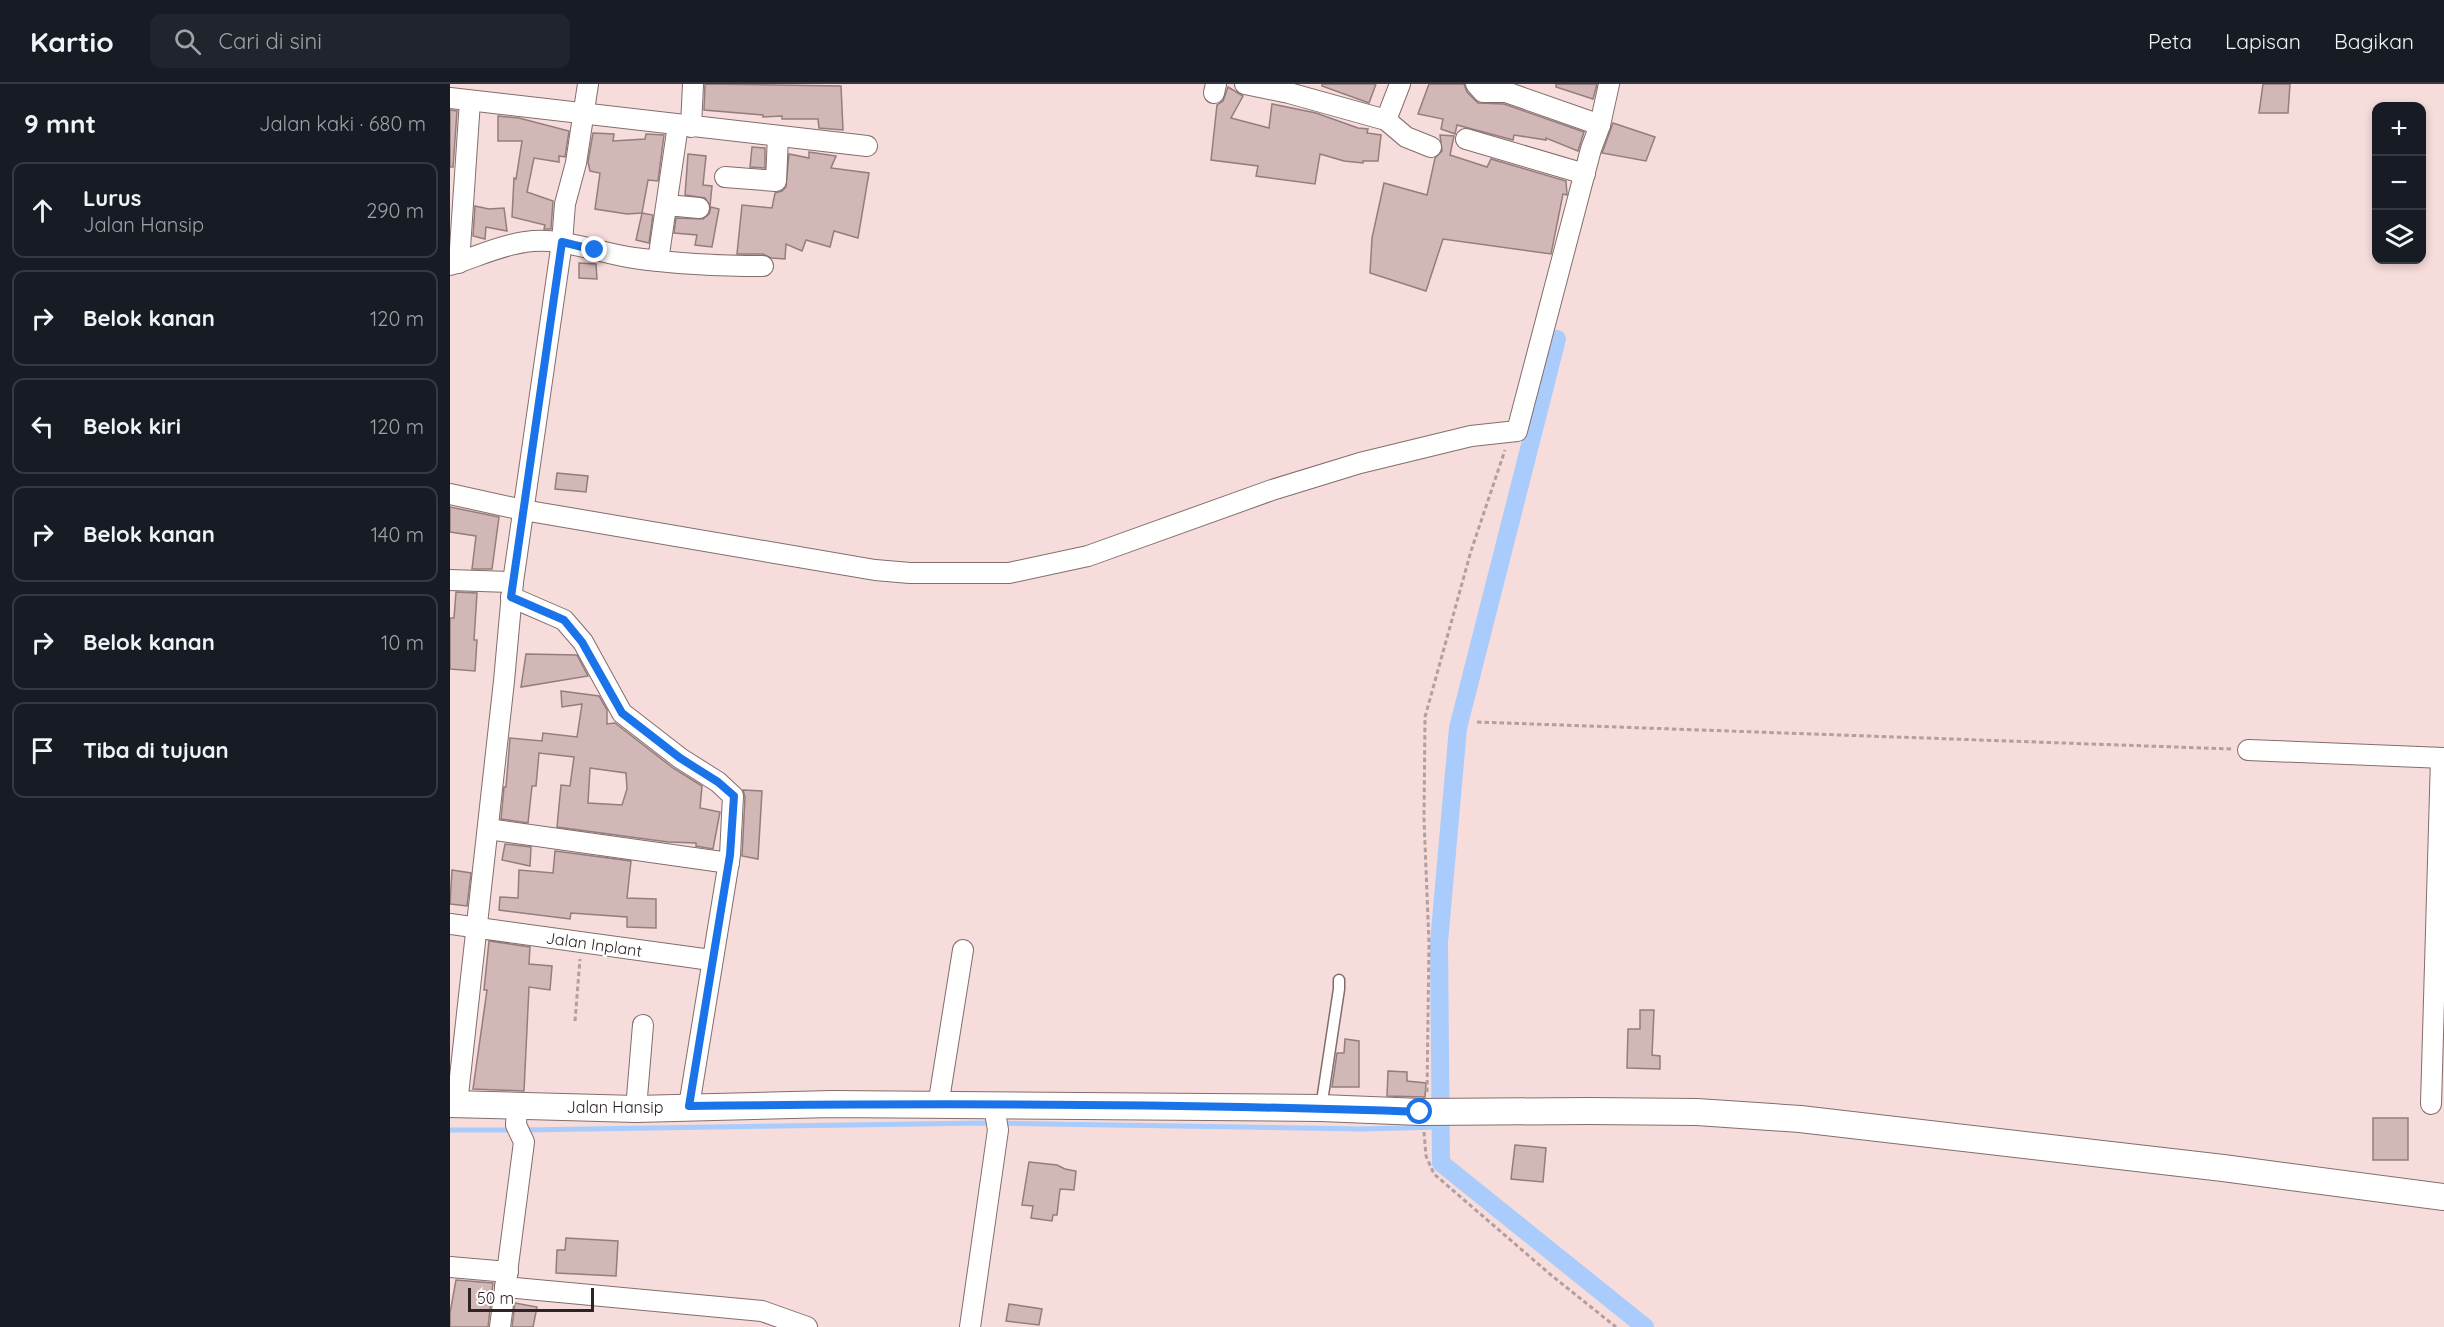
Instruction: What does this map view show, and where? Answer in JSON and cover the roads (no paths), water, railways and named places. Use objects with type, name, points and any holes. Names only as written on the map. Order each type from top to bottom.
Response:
[{"type":"street","points":[[454,1104],[477,929],[512,590],[562,242],[565,204],[576,163],[588,84]]},
{"type":"street","points":[[658,261],[667,205],[693,84]]},
{"type":"street","points":[[1245,84],[1386,120],[1406,137],[1431,147]]},
{"type":"street","points":[[1386,120],[1400,84]]},
{"type":"street","points":[[1476,84],[1483,92],[1508,88],[1600,125]]},
{"type":"street","points":[[450,494],[523,510],[875,570],[910,573],[1009,573],[1088,556],[1272,490],[1360,463],[1519,424],[1609,84]]},
{"type":"street","points":[[450,98],[867,146]]},
{"type":"street","points":[[470,101],[454,264],[526,241],[562,242],[611,254],[658,261],[711,266],[763,266]]},
{"type":"street","points":[[725,177],[775,182],[777,180],[778,136]]},
{"type":"street","points":[[1466,139],[1585,174]]},
{"type":"street","points":[[667,205],[699,208]]},
{"type":"street","points":[[450,580],[512,590],[564,620],[582,642],[622,713],[680,758],[732,792],[734,803],[729,863],[711,960],[689,1106]]},
{"type":"street","points":[[2248,750],[2443,758],[2431,1104]]},
{"type":"street","points":[[488,830],[729,863]]},
{"type":"street","name":"Jalan Inplant","points":[[450,924],[711,960]]},
{"type":"street","points":[[938,1106],[963,950]]},
{"type":"street","points":[[636,1109],[643,1025]]},
{"type":"street","name":"Jalan Hansip","points":[[454,1104],[519,1124],[636,1109],[689,1106],[938,1106],[995,1117],[1320,1108],[1424,1112],[1685,1112],[1800,1119],[2223,1168],[2444,1197]]},
{"type":"street","points":[[970,1327],[995,1117]]},
{"type":"street","points":[[500,1327],[519,1124]]},
{"type":"street","points":[[450,1267],[506,1280],[762,1311],[796,1325]]},
{"type":"lane","points":[[1320,1108],[1339,980]]},
{"type":"waterway","points":[[1557,339],[1458,728],[1439,942],[1441,1163],[1645,1327]]},
{"type":"waterway","points":[[523,1130],[984,1123],[1362,1129],[1439,1127]]},
{"type":"waterway","points":[[450,1130],[514,1130]]}]
